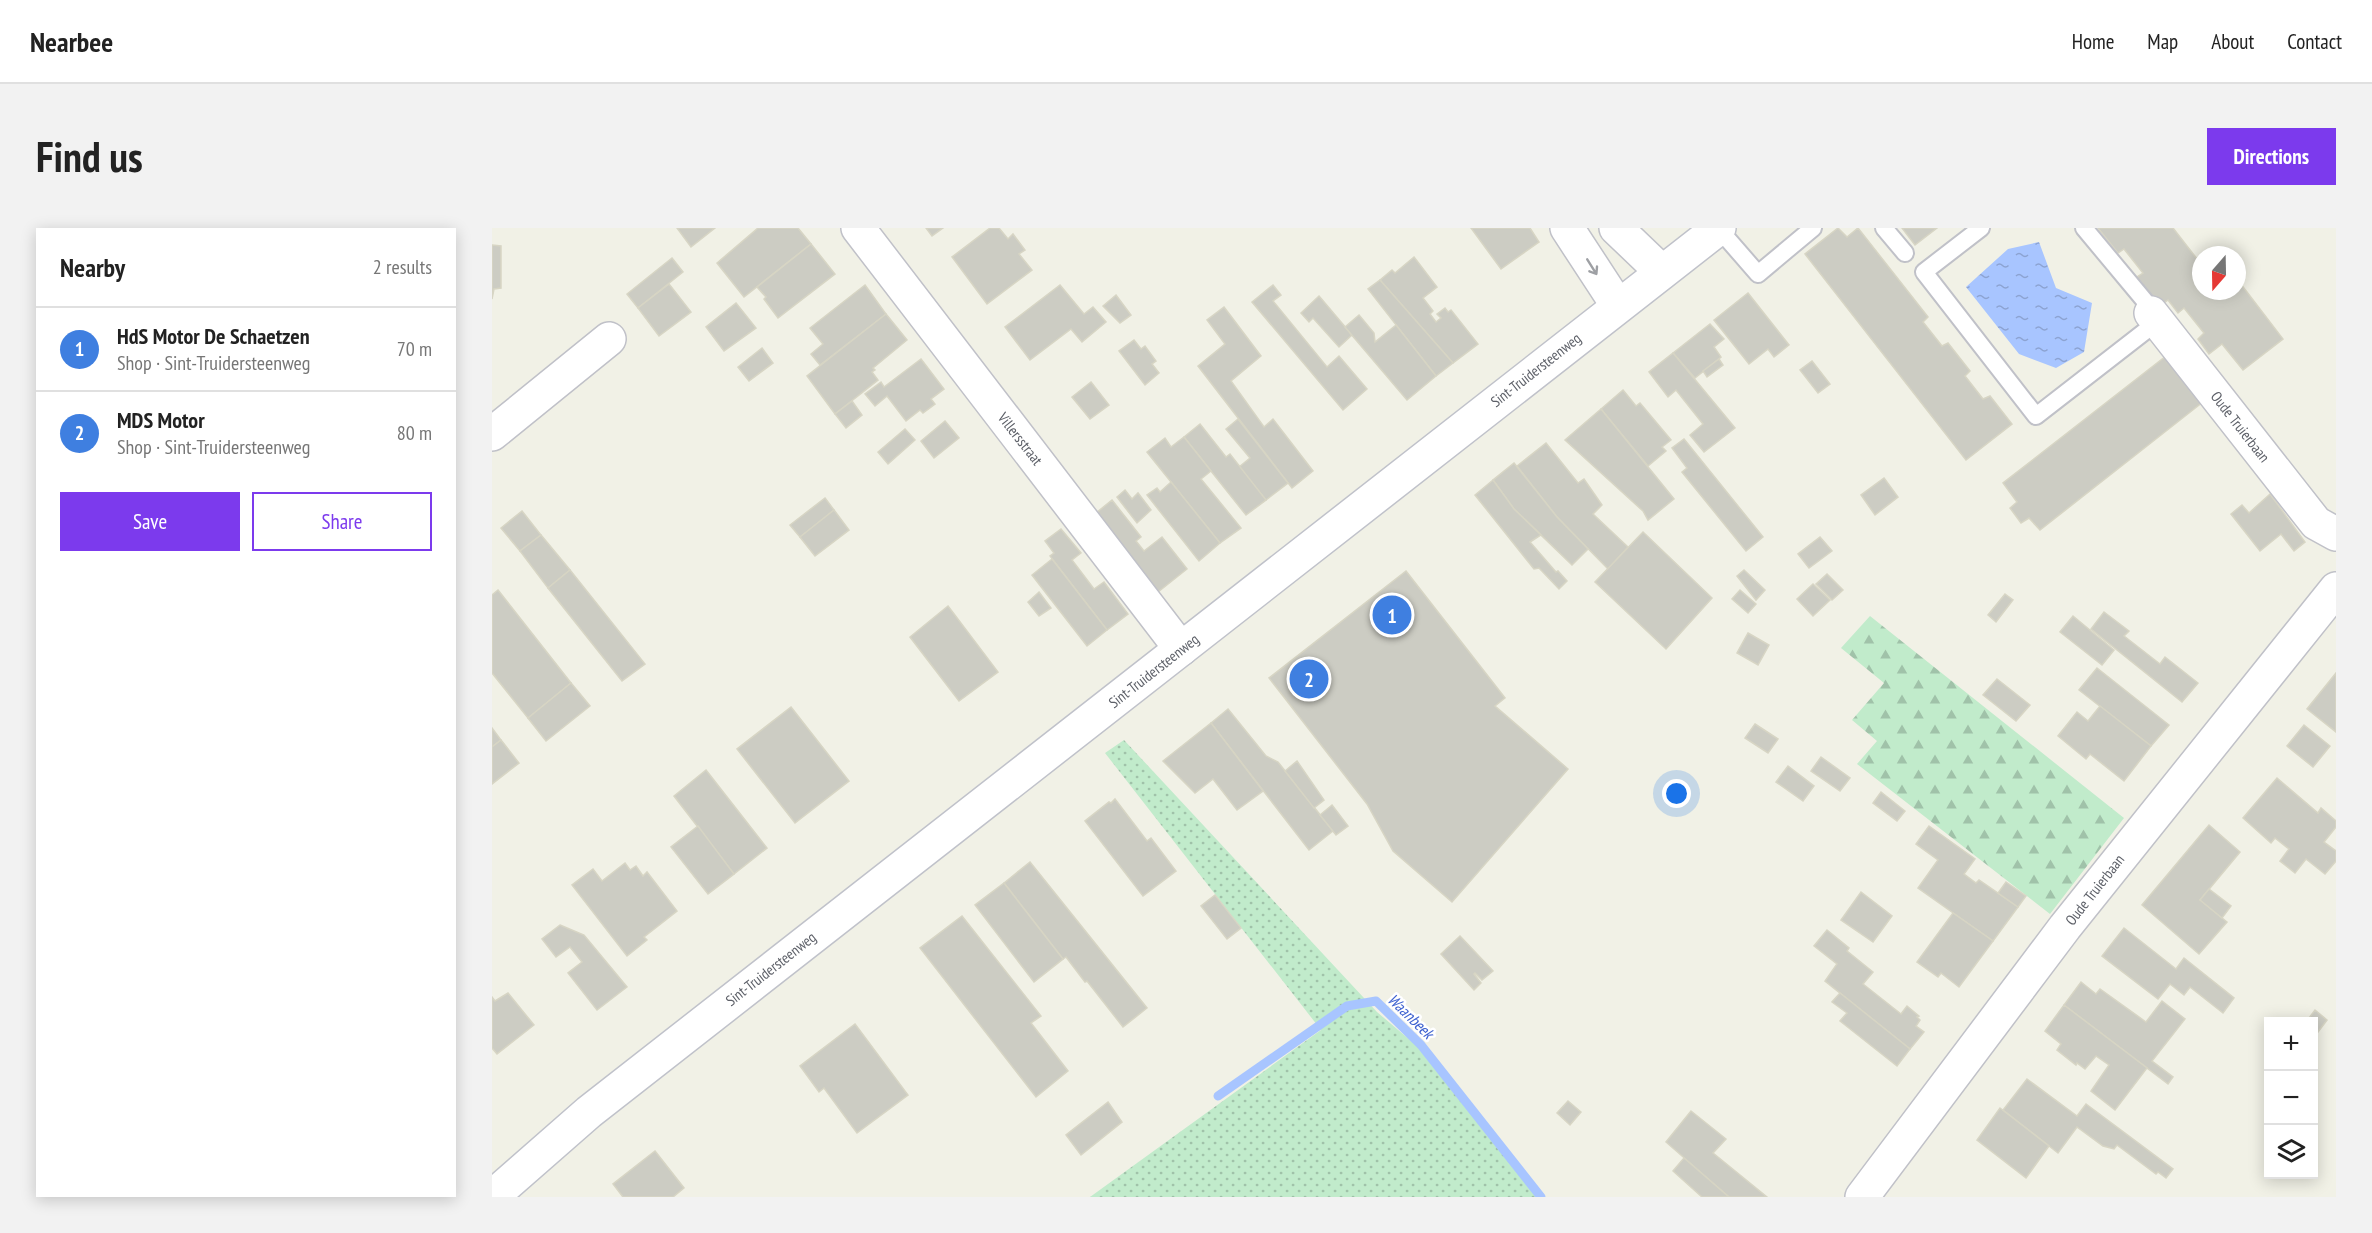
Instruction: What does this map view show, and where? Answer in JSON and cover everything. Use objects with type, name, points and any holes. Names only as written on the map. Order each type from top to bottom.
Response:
[{"type":"street","name":"Villersstraat","points":[[858,228],[1181,649]]},
{"type":"street","points":[[1567,228],[1618,306]]},
{"type":"street","points":[[1616,228],[1662,272]]},
{"type":"street","name":"Sint-Truidersteenweg","points":[[492,1197],[589,1112],[1718,228]]},
{"type":"street","name":"Oude Truierbaan","points":[[2154,318],[2316,523],[2336,534]]},
{"type":"street","points":[[492,434],[609,339]]},
{"type":"street","name":"Oude Truierbaan","points":[[1862,1197],[2065,927],[2336,589]]},
{"type":"street","name":"Sint-Truidersteenweg","points":[[492,1174],[589,1112]]},
{"type":"lane","points":[[1718,228],[1758,274],[1813,228]]},
{"type":"lane","points":[[1884,228],[1905,253]]},
{"type":"lane","points":[[1981,228],[1924,272],[2036,416],[2154,318],[2149,306],[2084,228]]},
{"type":"green space","points":[[1870,616],[2124,818],[2050,914],[1857,764],[1877,741],[1852,720],[1884,683],[1841,648]]},
{"type":"green space","points":[[1124,740],[1377,1012],[1417,1046],[1515,1163],[1539,1197],[1090,1197],[1321,1030],[1105,753]]},
{"type":"water","points":[[2039,242],[2056,288],[2092,303],[2084,352],[2056,368],[2019,354],[1966,287],[2008,249]]},
{"type":"building","points":[[677,228],[715,228],[691,247]]},
{"type":"building","points":[[758,228],[798,228],[811,244],[744,297],[717,263]]},
{"type":"building","points":[[926,228],[943,228],[932,236]]},
{"type":"building","points":[[990,228],[999,228],[1008,239],[1013,234],[1025,250],[1019,254],[1032,270],[987,304],[952,257]]},
{"type":"building","points":[[1471,228],[1530,228],[1539,242],[1501,269]]},
{"type":"building","points":[[1838,228],[1847,237],[1858,228],[1928,317],[1923,322],[1942,346],[1948,343],[1970,371],[1965,376],[1983,399],[1990,396],[2012,424],[1966,460],[1805,254]]},
{"type":"building","points":[[1902,228],[1937,228],[1915,245]]},
{"type":"building","points":[[2098,228],[2173,228],[2192,252],[2192,300],[2246,300],[2246,291],[2283,339],[2243,370],[2222,344],[2209,354],[2198,339],[2204,333],[2184,308],[2178,313],[2168,300],[2160,306],[2137,277],[2143,273],[2124,249],[2118,253]]},
{"type":"building","points":[[811,244],[835,274],[778,318],[764,299],[766,297],[757,287]]},
{"type":"building","points":[[492,245],[501,246],[501,288],[494,289],[492,299]]},
{"type":"building","points":[[1414,257],[1437,287],[1423,298],[1433,311],[1430,314],[1436,322],[1441,318],[1437,314],[1445,308],[1448,312],[1451,310],[1478,344],[1453,363],[1380,280],[1392,270],[1395,273]]},
{"type":"building","points":[[672,258],[683,272],[638,308],[627,294]]},
{"type":"building","points":[[1380,280],[1453,363],[1436,376],[1368,289]]},
{"type":"building","points":[[669,284],[691,312],[659,336],[638,308]]},
{"type":"building","points":[[865,285],[886,314],[820,365],[811,354],[823,344],[810,328]]},
{"type":"building","points":[[1060,285],[1084,314],[1093,307],[1106,322],[1082,342],[1071,329],[1030,360],[1005,327]]},
{"type":"building","points":[[1273,285],[1281,295],[1273,301],[1327,367],[1339,356],[1367,389],[1343,410],[1252,302]]},
{"type":"building","points":[[1748,293],[1789,345],[1774,357],[1768,349],[1749,364],[1714,320]]},
{"type":"building","points":[[1116,295],[1131,315],[1120,323],[1103,306]]},
{"type":"building","points":[[1319,296],[1352,335],[1339,347],[1313,318],[1309,322],[1301,313]]},
{"type":"building","points":[[736,303],[756,328],[724,351],[706,327]]},
{"type":"building","points":[[1224,307],[1261,356],[1231,381],[1264,427],[1273,419],[1313,471],[1292,488],[1198,366],[1225,344],[1207,320]]},
{"type":"building","points":[[886,314],[907,340],[873,368],[875,370],[872,372],[878,380],[835,414],[807,376]]},
{"type":"building","points":[[1359,315],[1374,333],[1375,342],[1396,325],[1436,376],[1407,400],[1345,327]]},
{"type":"building","points":[[1710,324],[1724,339],[1714,347],[1721,357],[1695,378],[1673,353]]},
{"type":"building","points":[[1134,340],[1141,349],[1145,346],[1156,361],[1152,364],[1159,373],[1145,385],[1119,351]]},
{"type":"building","points":[[762,348],[773,363],[749,381],[738,367]]},
{"type":"building","points":[[1673,353],[1735,428],[1704,452],[1690,435],[1703,424],[1676,390],[1668,397],[1649,372]]},
{"type":"building","points":[[2166,356],[2203,402],[2040,530],[2029,518],[2021,523],[2010,508],[2017,502],[2003,483]]},
{"type":"building","points":[[921,359],[944,389],[931,399],[935,404],[923,413],[920,410],[906,421],[887,396],[875,406],[865,394],[881,382],[884,387]]},
{"type":"building","points":[[1719,359],[1723,365],[1707,377],[1703,371]]},
{"type":"building","points":[[1812,361],[1830,384],[1818,393],[1800,370]]},
{"type":"building","points":[[1091,382],[1109,405],[1090,419],[1072,397]]},
{"type":"building","points":[[1623,390],[1636,406],[1640,403],[1671,440],[1662,447],[1666,451],[1648,466],[1601,409]]},
{"type":"building","points":[[852,401],[862,415],[846,428],[835,414]]},
{"type":"building","points":[[1601,409],[1674,499],[1648,520],[1643,511],[1565,440]]},
{"type":"building","points":[[1238,419],[1288,483],[1266,500],[1239,467],[1250,458],[1226,429]]},
{"type":"building","points":[[945,421],[959,438],[934,458],[921,441]]},
{"type":"building","points":[[1200,424],[1226,457],[1230,454],[1266,500],[1246,515],[1184,437]]},
{"type":"building","points":[[905,429],[915,440],[888,464],[878,452]]},
{"type":"building","points":[[1184,437],[1211,471],[1201,479],[1241,528],[1220,543],[1147,452],[1165,438],[1171,447]]},
{"type":"building","points":[[1684,439],[1763,537],[1746,551],[1682,472],[1687,468],[1672,448]]},
{"type":"building","points":[[1546,443],[1578,483],[1584,479],[1602,505],[1593,514],[1628,547],[1608,569],[1557,517],[1517,466]]},
{"type":"building","points":[[1514,463],[1557,517],[1588,549],[1572,565],[1514,509],[1493,480]]},
{"type":"building","points":[[1884,478],[1898,497],[1875,515],[1861,495]]},
{"type":"building","points":[[1493,480],[1514,509],[1541,535],[1530,542],[1567,581],[1559,589],[1539,568],[1534,569],[1475,495]]},
{"type":"building","points":[[1171,482],[1220,543],[1199,561],[1147,495],[1157,488],[1160,492]]},
{"type":"building","points":[[1125,490],[1132,499],[1138,493],[1151,510],[1137,523],[1117,497]]},
{"type":"building","points":[[2270,494],[2305,542],[2294,551],[2281,534],[2260,551],[2231,514],[2242,505],[2249,513]]},
{"type":"building","points":[[825,498],[834,510],[800,537],[790,525]]},
{"type":"building","points":[[1112,500],[1141,537],[1136,541],[1144,551],[1162,537],[1187,569],[1158,592],[1096,513]]},
{"type":"building","points":[[834,510],[849,530],[815,556],[800,537]]},
{"type":"building","points":[[522,511],[541,535],[520,551],[501,528]]},
{"type":"building","points":[[1061,529],[1081,553],[1072,560],[1094,589],[1104,582],[1128,614],[1107,630],[1050,556],[1054,553],[1045,541]]},
{"type":"building","points":[[1643,532],[1712,598],[1666,649],[1595,582]]},
{"type":"building","points":[[541,535],[570,570],[548,588],[520,551]]},
{"type":"building","points":[[1820,537],[1832,551],[1809,568],[1798,554]]},
{"type":"building","points":[[1052,559],[1107,630],[1087,646],[1032,575]]},
{"type":"building","points":[[570,570],[645,664],[622,681],[548,588]]},
{"type":"building","points":[[1744,570],[1765,590],[1756,600],[1737,576]]},
{"type":"building","points":[[1406,571],[1505,698],[1495,706],[1568,769],[1452,902],[1393,851],[1367,804],[1269,678]]},
{"type":"building","points":[[1827,574],[1843,590],[1832,600],[1816,584]]},
{"type":"building","points":[[1813,584],[1830,600],[1813,616],[1797,599]]},
{"type":"building","points":[[498,590],[571,683],[528,718],[492,673],[492,595]]},
{"type":"building","points":[[1740,590],[1756,604],[1748,613],[1732,599]]},
{"type":"building","points":[[1039,592],[1051,608],[1039,616],[1028,602]]},
{"type":"building","points":[[2005,594],[2013,600],[1996,622],[1988,615]]},
{"type":"building","points":[[948,606],[998,672],[959,701],[910,637]]},
{"type":"building","points":[[2104,612],[2129,631],[2124,636],[2160,664],[2165,657],[2198,683],[2182,702],[2091,629]]},
{"type":"building","points":[[2073,616],[2114,650],[2102,665],[2060,632]]},
{"type":"building","points":[[1748,633],[1769,645],[1758,665],[1737,653]]},
{"type":"building","points":[[2097,668],[2169,725],[2151,746],[2079,690]]},
{"type":"building","points":[[2336,673],[2336,732],[2307,709]]},
{"type":"building","points":[[1997,679],[2030,705],[2016,721],[1983,695]]},
{"type":"building","points":[[571,683],[590,706],[546,741],[528,718]]},
{"type":"building","points":[[2100,706],[2151,746],[2124,781],[2090,754],[2086,759],[2058,736],[2077,712],[2088,721]]},
{"type":"building","points":[[791,707],[849,781],[795,823],[737,749]]},
{"type":"building","points":[[1228,709],[1266,756],[1278,762],[1333,831],[1309,850],[1211,723]]},
{"type":"building","points":[[1211,723],[1263,791],[1237,810],[1213,779],[1195,793],[1163,761]]},
{"type":"building","points":[[1755,724],[1778,739],[1768,753],[1745,738]]},
{"type":"building","points":[[2304,725],[2330,746],[2313,767],[2287,746]]},
{"type":"building","points":[[492,728],[501,740],[492,747]]},
{"type":"building","points":[[501,740],[519,763],[492,784],[492,747]]},
{"type":"building","points":[[1821,757],[1850,778],[1840,791],[1811,771]]},
{"type":"building","points":[[1297,761],[1324,800],[1314,808],[1285,771]]},
{"type":"building","points":[[1788,766],[1814,786],[1803,801],[1776,782]]},
{"type":"building","points":[[706,770],[767,848],[734,874],[674,796]]},
{"type":"building","points":[[2277,778],[2318,813],[2321,808],[2336,821],[2336,827],[2324,842],[2336,851],[2336,861],[2325,874],[2306,859],[2295,873],[2280,861],[2289,849],[2275,838],[2271,843],[2243,818]]},
{"type":"building","points":[[1881,792],[1905,811],[1897,821],[1873,803]]},
{"type":"building","points":[[1115,799],[1147,841],[1151,838],[1176,871],[1143,896],[1085,821]]},
{"type":"building","points":[[1332,805],[1348,826],[1336,835],[1320,815]]},
{"type":"building","points":[[2209,825],[2240,852],[2200,900],[2227,922],[2199,954],[2142,905]]},
{"type":"building","points":[[698,826],[734,874],[708,894],[671,847]]},
{"type":"building","points":[[1929,826],[1975,859],[1964,874],[1976,883],[1979,880],[2018,907],[1993,941],[1918,888],[1938,860],[1916,844]]},
{"type":"building","points":[[1030,862],[1147,1008],[1123,1027],[1066,957],[1063,959],[1004,883]]},
{"type":"building","points":[[625,863],[630,870],[636,866],[643,876],[647,872],[677,911],[644,937],[647,940],[627,956],[572,885],[593,869],[602,881]]},
{"type":"building","points":[[2006,882],[2026,896],[2018,907],[1998,893]]},
{"type":"building","points":[[1004,883],[1063,959],[1034,982],[975,905]]},
{"type":"building","points":[[2209,889],[2231,906],[2222,918],[2200,900]]},
{"type":"building","points":[[1861,892],[1892,916],[1873,942],[1841,920]]},
{"type":"building","points":[[1215,895],[1241,928],[1227,939],[1201,906]]},
{"type":"building","points":[[1953,913],[1993,941],[1959,987],[1941,973],[1938,977],[1917,962]]},
{"type":"building","points":[[962,916],[1041,1016],[1031,1023],[1068,1071],[1036,1097],[920,948]]},
{"type":"building","points":[[560,925],[584,935],[627,987],[597,1010],[568,973],[582,962],[570,947],[556,957],[542,939]]},
{"type":"building","points":[[2124,928],[2176,969],[2184,958],[2234,998],[2223,1013],[2190,987],[2184,995],[2170,984],[2158,999],[2102,956]]},
{"type":"building","points":[[1827,930],[1849,948],[1847,951],[1873,972],[1863,984],[1901,1014],[1907,1006],[1919,1016],[1917,1017],[1920,1020],[1916,1026],[1924,1032],[1910,1049],[1825,981],[1837,964],[1814,946]]},
{"type":"building","points":[[1460,936],[1493,971],[1482,980],[1474,974],[1481,983],[1474,990],[1441,954]]},
{"type":"building","points":[[2081,982],[2096,994],[2100,989],[2146,1022],[2162,1001],[2185,1019],[2152,1061],[2173,1077],[2168,1084],[2064,1005]]},
{"type":"building","points":[[508,993],[534,1025],[497,1054],[492,1048],[492,997],[495,1001]]},
{"type":"building","points":[[1840,993],[1910,1049],[1897,1066],[1840,1021],[1847,1013],[1832,1002]]},
{"type":"building","points":[[2064,1005],[2147,1068],[2115,1110],[2091,1091],[2109,1065],[2096,1056],[2085,1069],[2077,1063],[2076,1065],[2057,1050],[2061,1044],[2045,1031]]},
{"type":"building","points":[[2315,1010],[2327,1020],[2318,1032],[2318,1017],[2310,1017]]},
{"type":"building","points":[[855,1024],[908,1095],[857,1133],[824,1088],[819,1092],[800,1066]]},
{"type":"building","points":[[2027,1079],[2077,1116],[2086,1104],[2173,1169],[2166,1178],[2158,1172],[2156,1174],[2117,1145],[2114,1149],[2103,1146],[2077,1127],[2058,1153],[2003,1110]]},
{"type":"building","points":[[1568,1101],[1581,1112],[1570,1125],[1557,1113]]},
{"type":"building","points":[[1108,1102],[1122,1122],[1081,1155],[1066,1135]]},
{"type":"building","points":[[2000,1108],[2049,1146],[2026,1178],[1977,1140]]},
{"type":"building","points":[[1691,1111],[1726,1139],[1713,1153],[1767,1197],[1729,1197],[1666,1142]]},
{"type":"building","points":[[655,1151],[684,1188],[673,1197],[623,1197],[613,1184]]},
{"type":"building","points":[[1684,1158],[1729,1197],[1702,1197],[1673,1171]]},
{"type":"waterway","name":"Waanbeek","points":[[1218,1096],[1347,1006],[1376,1001],[1421,1045],[1541,1197]]},
{"type":"place","name":"HdS Motor De Schaetzen","points":[[1392,615]]},
{"type":"place","name":"MDS Motor","points":[[1309,679]]}]
